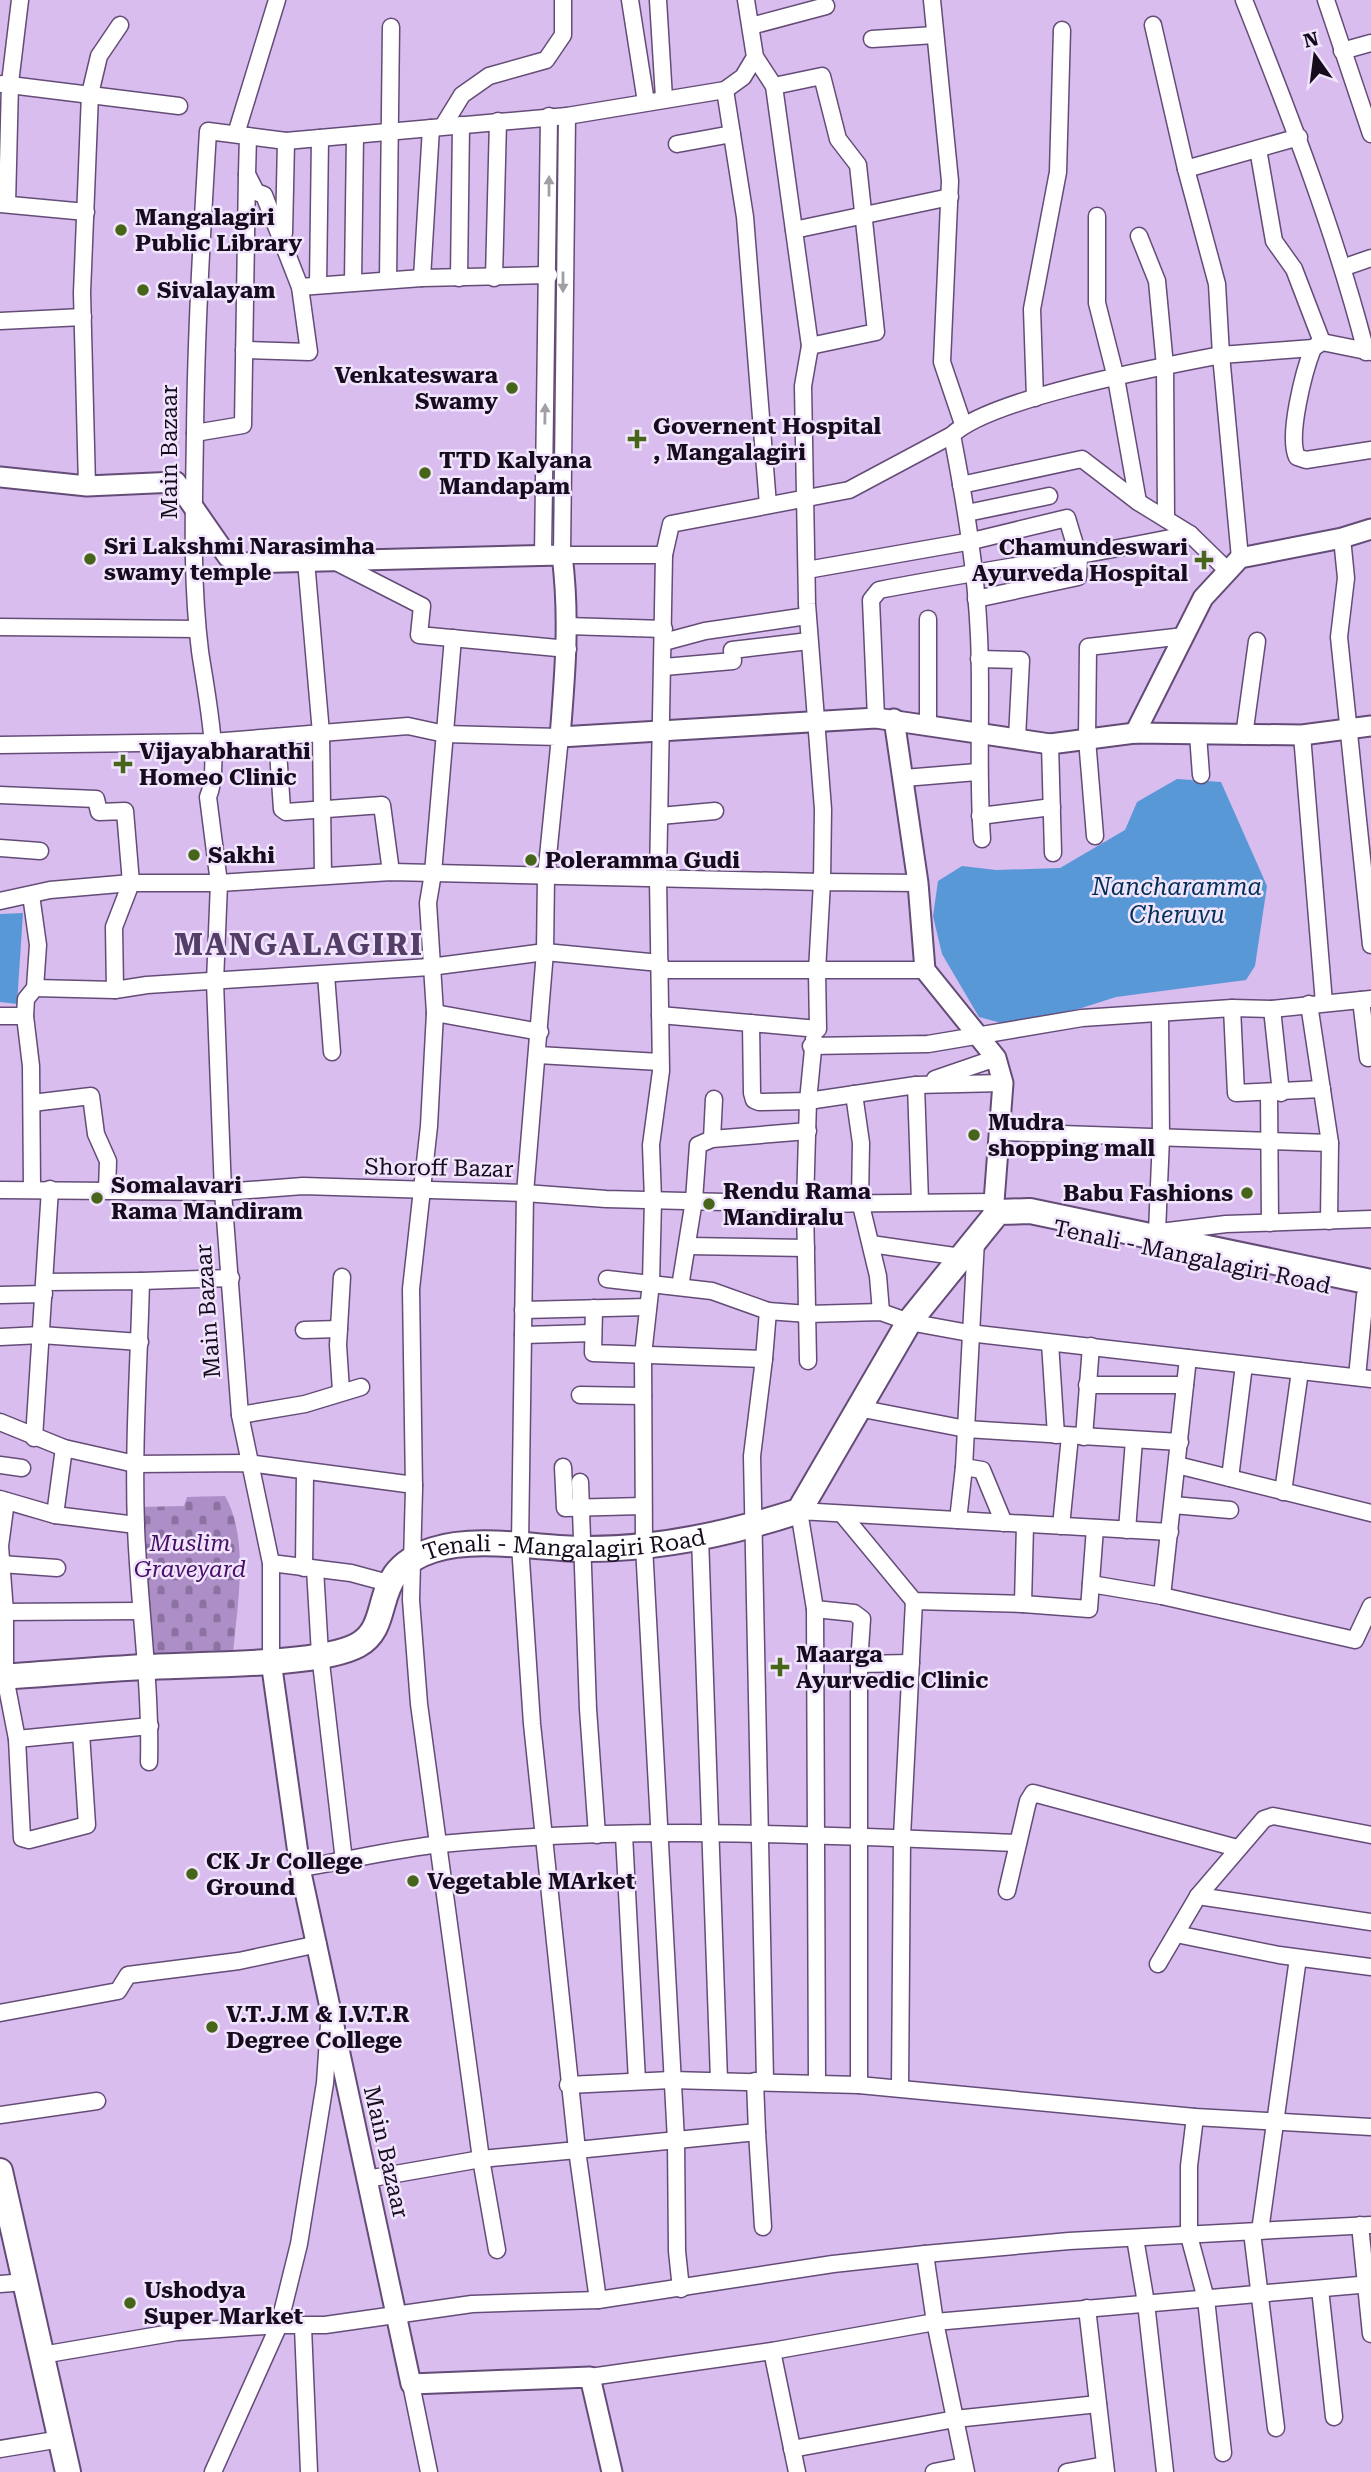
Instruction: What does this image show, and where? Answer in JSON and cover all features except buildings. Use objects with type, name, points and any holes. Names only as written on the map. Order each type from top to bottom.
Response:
[{"type":"main road","name":"Tenali - Mangalagiri Road","points":[[1001,1210],[1030,1211],[1151,1233],[1369,1291]]},
{"type":"main road","name":"Tenali - Mangalagiri Road","points":[[1001,1210],[1029,1222],[1369,1291]]},
{"type":"main road","points":[[799,1511],[909,1322],[977,1235],[1001,1210]]},
{"type":"main road","name":"Tenali - Mangalagiri Road","points":[[3,1677],[271,1661],[320,1654],[358,1645],[365,1640],[378,1618],[388,1583],[396,1571],[412,1558],[434,1549],[520,1545],[580,1549],[644,1546],[753,1527],[799,1511]]},
{"type":"main road","points":[[0,2171],[42,2355],[54,2440],[53,2472]]},
{"type":"main road","points":[[0,2231],[6,2283],[54,2440],[68,2472]]},
{"type":"street","points":[[20,0],[5,84],[3,204],[86,212]]},
{"type":"street","points":[[195,433],[243,425],[247,174],[242,135],[277,0]]},
{"type":"street","points":[[422,278],[437,127],[462,95],[489,76],[546,60],[563,35],[563,0]]},
{"type":"street","points":[[630,0],[646,102]]},
{"type":"street","points":[[657,0],[664,98]]},
{"type":"street","points":[[746,0],[755,57],[774,86],[810,346],[803,386],[807,616],[823,809],[817,971],[818,1029],[811,1046],[805,1204],[808,1361]]},
{"type":"street","points":[[932,0],[950,197],[942,362],[958,429],[961,485],[972,541],[979,659],[977,772],[982,839]]},
{"type":"street","points":[[681,2289],[677,2251],[676,2140],[643,1506],[643,1355],[650,1283],[653,1200],[651,1145],[660,1062],[659,878],[664,555],[671,524],[849,490],[958,429],[1035,398],[1116,378],[1221,355],[1318,345],[1369,352],[1345,267],[1299,137],[1244,0]]},
{"type":"street","points":[[1326,0],[1371,134]]},
{"type":"street","points":[[751,26],[826,6]]},
{"type":"street","points":[[1153,25],[1186,169],[1217,284],[1234,565]]},
{"type":"street","points":[[88,486],[83,317],[90,94],[99,56],[120,26]]},
{"type":"street","points":[[388,280],[391,27]]},
{"type":"street","points":[[1035,398],[1031,309],[1058,172],[1062,30]]},
{"type":"street","points":[[872,39],[935,35]]},
{"type":"street","points":[[1342,51],[1371,43]]},
{"type":"street","points":[[242,135],[286,141],[567,116],[725,90],[743,77],[755,57]]},
{"type":"street","points":[[774,86],[822,76],[838,139],[858,165],[876,332],[810,346]]},
{"type":"street","points":[[5,84],[179,106]]},
{"type":"street","points":[[725,90],[745,218],[768,505]]},
{"type":"street","points":[[549,116],[546,386],[553,555],[568,606],[568,649],[546,876],[540,1032],[525,1193],[520,1545],[568,2085],[598,2300]]},
{"type":"street","points":[[553,555],[563,386],[567,116]]},
{"type":"street","points":[[494,278],[498,121]]},
{"type":"street","points":[[459,278],[461,125]]},
{"type":"street","name":"Main Bazaar","points":[[242,135],[208,131],[194,365],[193,508],[197,629],[212,742],[213,785],[208,797],[219,883],[215,982],[223,1192],[240,1415],[271,1563],[271,1661],[300,1868],[429,2472]]},
{"type":"street","points":[[677,144],[732,134]]},
{"type":"street","points":[[354,282],[355,135]]},
{"type":"street","points":[[1186,169],[1299,137]]},
{"type":"street","points":[[318,285],[320,138]]},
{"type":"street","points":[[283,239],[286,141]]},
{"type":"street","points":[[1258,149],[1274,241],[1294,269],[1318,345],[1306,367],[1293,444],[1297,457],[1306,460],[1371,450]]},
{"type":"street","points":[[244,350],[309,352],[300,287],[264,195],[256,192],[247,174]]},
{"type":"street","points":[[794,230],[950,197]]},
{"type":"street","points":[[1097,216],[1097,303],[1116,378],[1138,502]]},
{"type":"street","points":[[1139,236],[1157,281],[1165,366],[1166,519]]},
{"type":"street","points":[[1345,267],[1371,258]]},
{"type":"street","points":[[300,287],[422,278],[548,275]]},
{"type":"street","points":[[0,321],[83,317]]},
{"type":"street","points":[[546,386],[563,386]]},
{"type":"street","points":[[961,485],[1082,459],[1138,502],[1234,565]]},
{"type":"street","points":[[0,477],[88,486],[176,482],[233,561],[664,555]]},
{"type":"street","points":[[967,513],[1049,496]]},
{"type":"street","points":[[807,570],[972,541],[1067,517],[1079,558],[1078,577],[976,600]]},
{"type":"street","points":[[1135,733],[1203,598],[1234,565],[1371,529]]},
{"type":"street","points":[[1001,1210],[1000,1132],[1003,1083],[996,1058],[925,970],[918,883],[904,778],[885,718],[873,594],[879,590],[974,572],[1079,558],[1190,534]]},
{"type":"street","points":[[1342,538],[1346,578],[1339,638],[1371,945]]},
{"type":"street","points":[[306,561],[321,733],[323,876]]},
{"type":"street","points":[[334,561],[422,606],[419,635],[568,649]]},
{"type":"street","points":[[567,626],[664,635],[807,616]]},
{"type":"street","points":[[928,619],[928,724]]},
{"type":"street","points":[[0,628],[197,629]]},
{"type":"street","points":[[1095,836],[1087,739],[1088,647],[1184,636]]},
{"type":"street","points":[[453,638],[428,904],[435,1013],[429,1126],[411,1289],[414,1649],[438,1844],[496,2250]]},
{"type":"street","points":[[664,667],[733,661],[732,650],[809,641]]},
{"type":"street","points":[[1244,736],[1257,641]]},
{"type":"street","points":[[979,659],[1021,660],[1017,738]]},
{"type":"street","points":[[0,745],[212,742],[408,726],[445,734],[560,737],[885,718],[1050,744],[1135,733],[1302,735],[1371,726]]},
{"type":"street","points":[[1198,735],[1201,775]]},
{"type":"street","points":[[1302,735],[1322,1089],[1330,1143],[1329,1221]]},
{"type":"street","points":[[277,737],[282,809],[286,812],[382,805],[391,872]]},
{"type":"street","points":[[1050,744],[1053,853]]},
{"type":"street","points":[[904,778],[977,772]]},
{"type":"street","points":[[0,795],[96,799],[99,811],[125,811],[131,883],[114,927],[116,990]]},
{"type":"street","points":[[980,816],[1052,807]]},
{"type":"street","points":[[660,816],[715,811]]},
{"type":"street","points":[[0,848],[40,851]]},
{"type":"street","points":[[0,901],[50,890],[131,883],[219,883],[391,872],[918,883]]},
{"type":"street","points":[[31,895],[38,945],[35,988],[26,999],[25,1016],[32,1104],[32,1188]]},
{"type":"street","points":[[35,988],[116,990],[147,985],[430,967],[545,952],[660,967],[817,971],[925,970]]},
{"type":"street","points":[[326,975],[332,1052]]},
{"type":"street","points":[[811,1046],[928,1044],[1082,1018],[1160,1015],[1232,1008],[1272,1009],[1366,999],[1368,1058]]},
{"type":"street","points":[[1232,1008],[1236,1093],[1322,1089]]},
{"type":"street","points":[[1270,1223],[1269,1142],[1275,1093],[1272,1009]]},
{"type":"street","points":[[435,1013],[540,1032]]},
{"type":"street","points":[[660,1015],[818,1029]]},
{"type":"street","points":[[1160,1015],[1161,1138],[1151,1233],[1270,1223],[1371,1219]]},
{"type":"street","points":[[0,1016],[25,1016]]},
{"type":"street","points":[[751,1023],[754,1100],[759,1102],[808,1101],[916,1085],[1003,1083]]},
{"type":"street","points":[[538,1055],[660,1062]]},
{"type":"street","points":[[916,1085],[996,1058]]},
{"type":"street","points":[[916,1085],[920,1202]]},
{"type":"street","points":[[854,1094],[861,1143],[860,1201],[878,1276],[881,1312]]},
{"type":"street","points":[[32,1104],[90,1096],[96,1134],[108,1161],[107,1190]]},
{"type":"street","points":[[712,1139],[715,1099]]},
{"type":"street","points":[[680,1287],[694,1200],[698,1144],[712,1139],[808,1131]]},
{"type":"street","points":[[1000,1132],[1330,1143]]},
{"type":"street","name":"Shoroff Bazar","points":[[0,1190],[32,1188],[223,1192],[303,1186],[805,1204],[920,1202],[1001,1210]]},
{"type":"street","points":[[34,1438],[50,1189]]},
{"type":"street","points":[[958,1520],[964,1468],[969,1333],[977,1235]]},
{"type":"street","points":[[871,1244],[961,1257]]},
{"type":"street","points":[[688,1246],[806,1248]]},
{"type":"street","points":[[341,1391],[339,1329],[342,1277]]},
{"type":"street","points":[[0,1295],[45,1288],[231,1278]]},
{"type":"street","points":[[607,1279],[712,1291],[768,1311],[808,1314],[881,1312],[909,1322],[969,1333],[1364,1378],[1369,1291]]},
{"type":"street","points":[[141,1281],[135,1464],[136,1525],[150,1726],[149,1762]]},
{"type":"street","points":[[523,1310],[648,1307]]},
{"type":"street","points":[[594,1308],[593,1353],[764,1359]]},
{"type":"street","points":[[763,2227],[757,2132],[760,2081],[761,1835],[752,1456],[768,1311]]},
{"type":"street","points":[[304,1330],[339,1329]]},
{"type":"street","points":[[523,1335],[593,1333]]},
{"type":"street","points":[[0,1337],[41,1335],[140,1342]]},
{"type":"street","points":[[1050,1343],[1070,1436]]},
{"type":"street","points":[[1061,1526],[1070,1436],[1087,1385],[1091,1346]]},
{"type":"street","points":[[1162,1596],[1188,1358]]},
{"type":"street","points":[[1230,1478],[1244,1366]]},
{"type":"street","points":[[1283,1492],[1300,1371]]},
{"type":"street","points":[[1087,1385],[1185,1385]]},
{"type":"street","points":[[240,1415],[305,1404],[361,1387]]},
{"type":"street","points":[[580,1395],[643,1396]]},
{"type":"street","points":[[858,1408],[966,1429],[1180,1442]]},
{"type":"street","points":[[0,1422],[64,1448],[135,1464],[248,1463],[414,1485]]},
{"type":"street","points":[[1127,1530],[1134,1440]]},
{"type":"street","points":[[55,1515],[64,1448]]},
{"type":"street","points":[[0,1465],[22,1468]]},
{"type":"street","points":[[1177,1465],[1371,1513]]},
{"type":"street","points":[[563,1467],[565,1508],[643,1506]]},
{"type":"street","points":[[964,1468],[982,1470],[1004,1523]]},
{"type":"street","points":[[305,1472],[309,1569],[344,1861]]},
{"type":"street","points":[[580,1482],[580,1549],[597,1835]]},
{"type":"street","points":[[81,1733],[86,1825],[29,1840],[22,1838],[17,1739],[3,1677],[0,1546],[3,1500],[55,1515],[136,1525]]},
{"type":"street","points":[[1173,1505],[1230,1510]]},
{"type":"street","points":[[817,2083],[815,1609],[799,1511],[1170,1532]]},
{"type":"street","points":[[842,1514],[914,1601],[902,1837],[900,2087]]},
{"type":"street","points":[[1023,1604],[1025,1524]]},
{"type":"street","points":[[914,1601],[1089,1609],[1095,1528]]},
{"type":"street","points":[[700,1537],[708,1834],[719,2080]]},
{"type":"street","points":[[271,1563],[351,1573],[388,1583]]},
{"type":"street","points":[[1,1564],[57,1568]]},
{"type":"street","points":[[1091,1584],[1162,1596],[1355,1640],[1371,1606]]},
{"type":"street","points":[[815,1609],[860,1615],[859,2085]]},
{"type":"street","points":[[3,1612],[140,1611]]},
{"type":"street","points":[[859,1664],[911,1663]]},
{"type":"street","points":[[17,1739],[150,1726]]},
{"type":"street","points":[[1007,1891],[1028,1801],[1033,1793],[1237,1848]]},
{"type":"street","points":[[1158,1964],[1198,1896],[1261,1820],[1269,1816],[1371,1835]]},
{"type":"street","points":[[624,1835],[637,2081]]},
{"type":"street","points":[[300,1868],[438,1844],[544,1836],[861,1835],[1018,1843]]},
{"type":"street","points":[[1198,1896],[1371,1922]]},
{"type":"street","points":[[1176,1934],[1298,1958],[1371,1967]]},
{"type":"street","points":[[0,2013],[118,1991],[128,1975],[239,1961],[318,1944]]},
{"type":"street","points":[[1276,2428],[1256,2232],[1298,1958]]},
{"type":"street","points":[[213,2472],[279,2325],[299,2244],[325,2083],[330,2016]]},
{"type":"street","points":[[568,2085],[719,2080],[900,2087],[1195,2117],[1371,2127]]},
{"type":"street","points":[[0,2115],[97,2101]]},
{"type":"street","points":[[1195,2117],[1189,2166],[1189,2236],[1206,2300],[1223,2453]]},
{"type":"street","points":[[367,2179],[481,2159],[757,2132]]},
{"type":"street","points":[[42,2355],[177,2332],[279,2325],[303,2327],[472,2304],[598,2300],[833,2264],[925,2254],[1135,2238],[1365,2225],[1371,2334]]},
{"type":"street","points":[[1135,2238],[1146,2303],[1165,2472]]},
{"type":"street","points":[[925,2254],[935,2322],[965,2469],[934,2472]]},
{"type":"street","points":[[411,2384],[590,2377],[772,2351],[935,2322],[1368,2284]]},
{"type":"street","points":[[1320,2289],[1334,2417]]},
{"type":"street","points":[[1067,2472],[1106,2468],[1087,2308]]},
{"type":"street","points":[[303,2327],[309,2472]]},
{"type":"street","points":[[772,2351],[797,2472]]},
{"type":"street","points":[[590,2377],[612,2472]]},
{"type":"street","points":[[792,2449],[955,2419],[1098,2404]]},
{"type":"street","points":[[0,2449],[54,2440]]},
{"type":"green space","name":"Muslim Graveyard","points":[[225,1496],[233,1513],[240,1553],[233,1654],[147,1659],[139,1507],[184,1506],[187,1497]]},
{"type":"water","name":"Nancharamma Cheruvu","points":[[1177,779],[1221,782],[1267,886],[1255,966],[1246,980],[1116,997],[1069,1012],[1005,1024],[979,1017],[942,954],[933,916],[938,881],[962,866],[996,870],[1060,868],[1125,830],[1137,802]]},
{"type":"water","points":[[23,913],[17,1004],[0,1002],[0,914]]},
{"type":"place","name":"Mangalagiri Public Library","points":[[121,230]]},
{"type":"place","name":"Sivalayam","points":[[143,290]]},
{"type":"place","name":"Venkateswara Swamy","points":[[512,388]]},
{"type":"place","name":"Governent Hospital , Mangalagiri","points":[[637,439]]},
{"type":"place","name":"TTD Kalyana Mandapam","points":[[425,473]]},
{"type":"place","name":"Sri Lakshmi Narasimha swamy temple","points":[[90,559]]},
{"type":"place","name":"Chamundeswari Ayurveda Hospital","points":[[1204,560]]},
{"type":"place","name":"Vijayabharathi Homeo Clinic","points":[[123,764]]},
{"type":"place","name":"Sakhi","points":[[194,855]]},
{"type":"place","name":"Poleramma Gudi","points":[[531,860]]},
{"type":"place","name":"Mudra shopping mall","points":[[974,1135]]},
{"type":"place","name":"Babu Fashions","points":[[1247,1193]]},
{"type":"place","name":"Somalavari Rama Mandiram","points":[[97,1198]]},
{"type":"place","name":"Rendu Rama Mandiralu","points":[[709,1204]]},
{"type":"place","name":"Maarga Ayurvedic Clinic","points":[[780,1667]]},
{"type":"place","name":"CK Jr College Ground","points":[[192,1874]]},
{"type":"place","name":"Vegetable MArket","points":[[413,1881]]},
{"type":"place","name":"V.T.J.M & I.V.T.R Degree College","points":[[212,2027]]},
{"type":"place","name":"Ushodya Super Market","points":[[130,2303]]},
{"type":"district","name":"MANGALAGIRI","points":[[299,944]]}]
